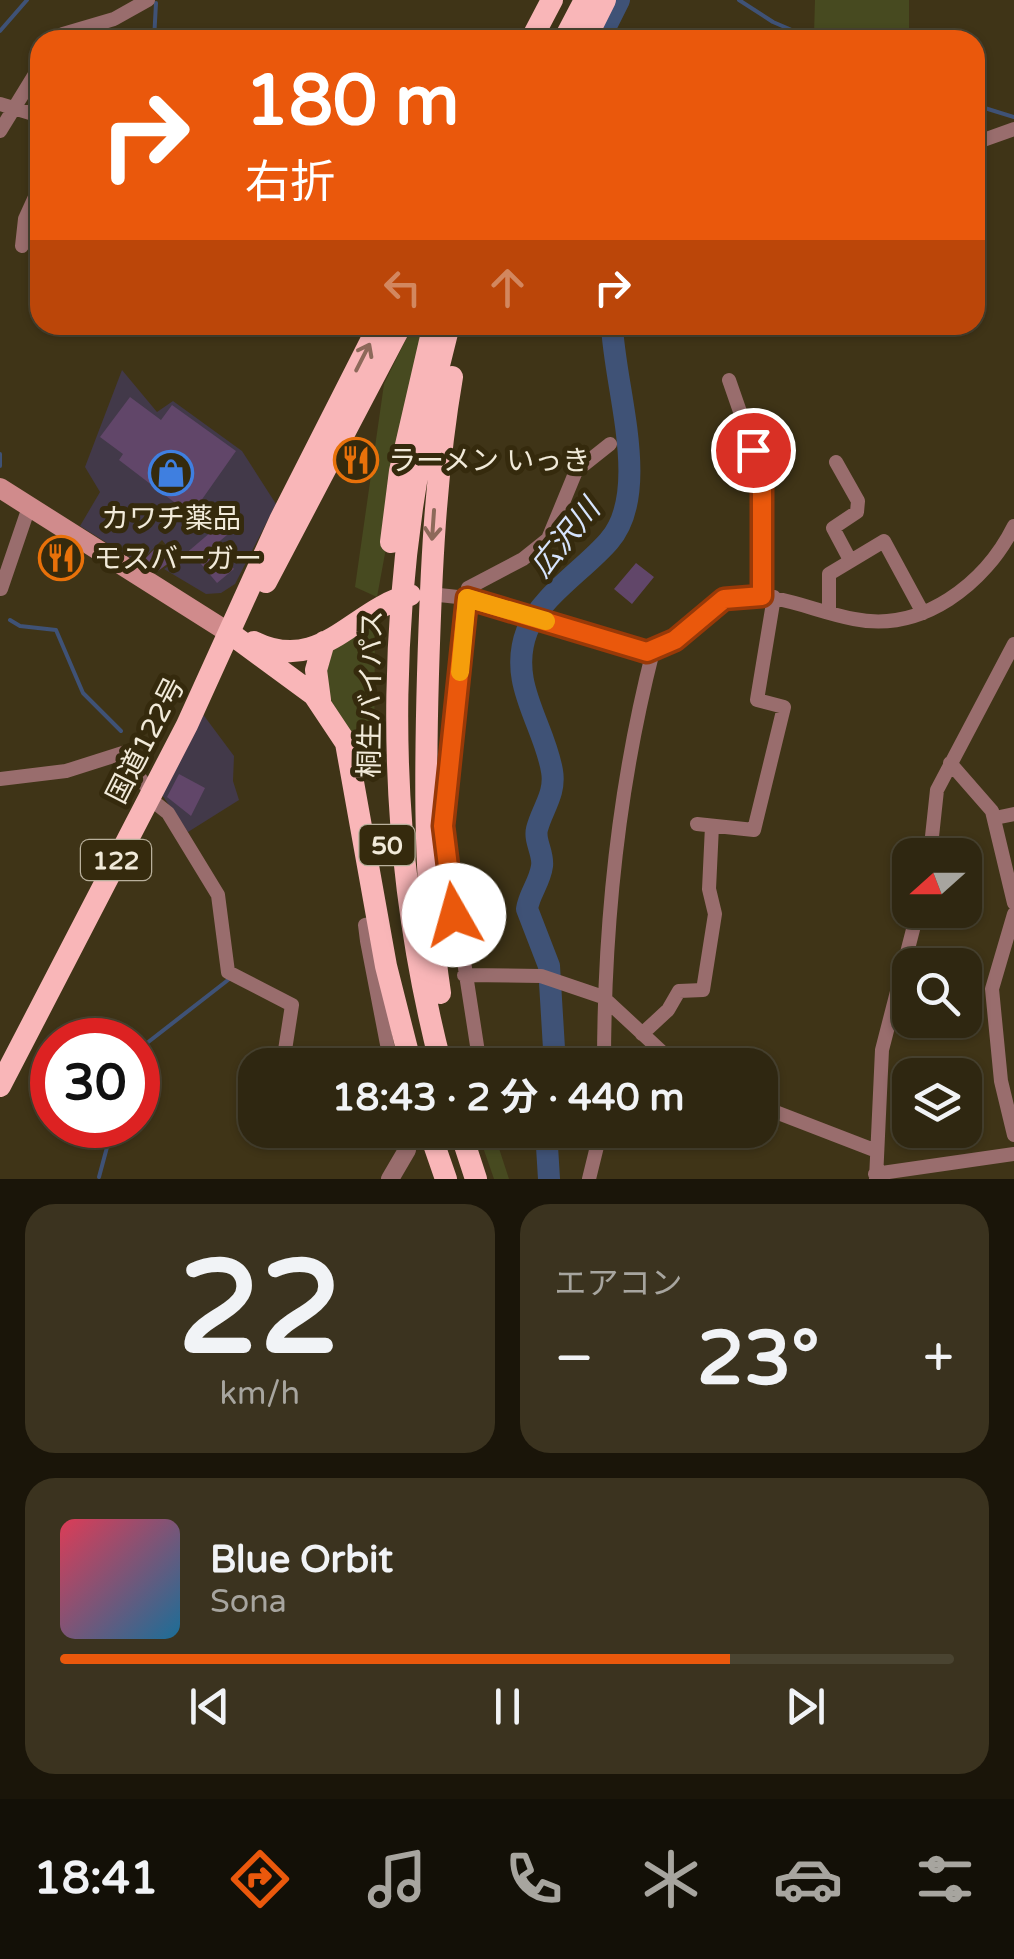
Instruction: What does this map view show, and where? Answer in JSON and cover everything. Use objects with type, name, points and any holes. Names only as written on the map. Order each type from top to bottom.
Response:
[{"type":"highway","points":[[536,30],[552,0]]},
{"type":"highway","points":[[553,30],[568,0]]},
{"type":"highway","points":[[569,30],[585,0]]},
{"type":"highway","points":[[590,30],[605,0]]},
{"type":"highway","name":"国道122号","points":[[0,1086],[232,634],[240,605],[280,520],[374,335]]},
{"type":"highway","name":"国道122号","points":[[232,634],[247,617],[396,335]]},
{"type":"highway","name":"桐生バイパス","points":[[421,1048],[401,949],[384,810],[400,471],[432,335]]},
{"type":"highway","name":"桐生バイパス","points":[[395,586],[447,335]]},
{"type":"highway","name":"50","points":[[450,1048],[434,953],[427,846],[430,594],[441,445],[460,335]]},
{"type":"highway","points":[[232,634],[282,653],[324,642],[403,597],[430,594]]},
{"type":"highway","name":"桐生バイパス","points":[[392,617],[404,859],[438,1048]]},
{"type":"highway","points":[[232,634],[320,700],[342,735],[352,763],[378,923],[407,1048]]},
{"type":"highway","points":[[320,700],[316,670],[324,642]]},
{"type":"highway","points":[[436,1148],[446,1179]]},
{"type":"highway","points":[[441,1148],[460,1179]]},
{"type":"highway","points":[[466,1148],[476,1179]]},
{"type":"highway","points":[[476,1148],[486,1179]]},
{"type":"main road","points":[[0,488],[232,634]]},
{"type":"street","points":[[75,30],[114,18],[148,0]]},
{"type":"street","points":[[0,131],[6,106],[30,78]]},
{"type":"street","points":[[6,106],[30,113]]},
{"type":"street","points":[[985,140],[1014,129]]},
{"type":"street","points":[[22,246],[24,219],[30,207]]},
{"type":"street","points":[[642,1034],[668,1010],[679,991],[703,990],[715,914],[709,889],[705,825],[754,830],[784,707],[757,700],[768,596],[762,475],[729,380]]},
{"type":"street","points":[[477,1048],[443,826],[470,584],[515,564],[548,539],[576,471],[610,444]]},
{"type":"street","points":[[836,462],[859,508],[833,528],[850,560]]},
{"type":"street","points":[[1,589],[29,507]]},
{"type":"street","points":[[430,594],[467,598],[652,652],[675,640],[724,599],[768,596],[882,622],[923,613],[977,578],[1014,526]]},
{"type":"street","points":[[829,612],[832,595],[828,576],[884,540],[923,613]]},
{"type":"street","points":[[931,838],[934,801],[950,762],[1014,644]]},
{"type":"street","points":[[604,1048],[603,997],[621,796],[652,652]]},
{"type":"street","points":[[0,779],[66,771],[126,752],[134,771],[168,813],[218,896],[228,972],[292,1005],[285,1048]]},
{"type":"street","points":[[950,762],[982,795],[995,818],[1014,903]]},
{"type":"street","points":[[995,818],[1014,814]]},
{"type":"street","points":[[1014,914],[992,989],[1001,1081],[1014,1135]]},
{"type":"street","points":[[378,923],[366,925],[367,940],[388,1048]]},
{"type":"street","points":[[913,928],[884,1036],[874,1150],[876,1177],[1014,1154]]},
{"type":"street","points":[[464,975],[541,976],[603,997],[657,1048]]},
{"type":"street","points":[[778,1113],[874,1150]]},
{"type":"street","points":[[390,1179],[409,1148]]},
{"type":"street","points":[[589,1179],[597,1148]]},
{"type":"shaded area","points":[[122,370],[157,412],[173,401],[242,451],[276,504],[235,584],[221,593],[206,594],[164,569],[178,560],[162,540],[139,563],[80,526],[100,492],[85,467]]},
{"type":"shaded area","points":[[202,713],[234,756],[233,781],[239,800],[188,832],[162,795]]},
{"type":"green space","points":[[815,0],[909,0],[909,30],[814,30]]},
{"type":"green space","points":[[408,335],[425,335],[377,597],[355,587],[384,384]]},
{"type":"green space","points":[[375,623],[374,772],[359,772],[328,694],[325,664],[338,644]]},
{"type":"green space","points":[[483,1148],[499,1148],[509,1179],[494,1179]]},
{"type":"building","points":[[130,397],[161,420],[172,405],[236,451],[191,515],[119,460],[123,454],[100,437]]},
{"type":"building","points":[[218,526],[227,535],[214,546],[234,569],[217,583],[196,558],[190,563],[184,555]]},
{"type":"building","points":[[158,545],[174,559],[158,571],[144,560]]},
{"type":"building","points":[[636,563],[654,577],[632,604],[614,589]]},
{"type":"building","points":[[179,774],[205,788],[191,816],[167,797]]},
{"type":"waterway","points":[[0,31],[27,0]]},
{"type":"waterway","name":"広沢川","points":[[604,30],[619,0]]},
{"type":"waterway","points":[[739,0],[792,30]]},
{"type":"waterway","points":[[155,30],[156,3]]},
{"type":"waterway","points":[[985,108],[1014,117]]},
{"type":"waterway","name":"広沢川","points":[[554,1048],[549,966],[527,909],[541,872],[537,829],[553,779],[524,685],[522,650],[527,631],[542,606],[609,541],[622,520],[629,467],[613,335]]},
{"type":"waterway","points":[[0,454],[0,466]]},
{"type":"waterway","points":[[10,620],[20,626],[56,630],[83,693],[121,731]]},
{"type":"waterway","points":[[160,1033],[228,980]]},
{"type":"waterway","points":[[99,1177],[107,1148]]},
{"type":"waterway","name":"広沢川","points":[[547,1148],[549,1179]]},
{"type":"slow traffic","points":[[460,672],[467,598],[546,621]]},
{"type":"place","name":"ラーメン いっき","points":[[356,460]]},
{"type":"place","name":"カワチ薬品","points":[[171,473]]},
{"type":"place","name":"モスバーガー","points":[[61,558]]},
{"type":"route","points":[[454,915],[443,826],[467,598],[652,652],[675,640],[724,599],[762,596],[762,475],[753,450]]}]
